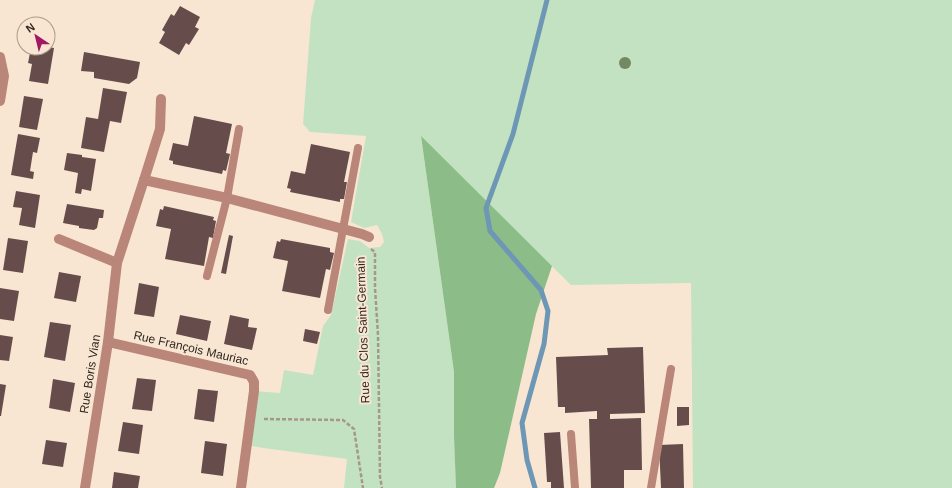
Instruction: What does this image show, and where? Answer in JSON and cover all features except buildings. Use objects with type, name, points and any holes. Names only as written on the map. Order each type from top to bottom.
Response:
[{"type":"street","points":[[0,57],[4,76],[0,101]]},
{"type":"street","name":"Rue Boris Vian","points":[[85,488],[108,342],[117,263],[160,129],[161,99]]},
{"type":"street","points":[[144,180],[227,198],[369,237]]},
{"type":"street","points":[[59,239],[117,263]]},
{"type":"street","name":"Rue François Mauriac","points":[[108,342],[250,375],[254,382],[241,488]]},
{"type":"lane","points":[[207,276],[227,198],[238,129]]},
{"type":"lane","points":[[328,310],[358,148]]},
{"type":"lane","points":[[651,488],[671,370]]},
{"type":"lane","points":[[571,434],[575,488]]},
{"type":"path","name":"Rue du Clos Saint-Germain","points":[[369,237],[369,248],[374,252],[376,288],[380,477],[382,488]]},
{"type":"path","points":[[250,419],[343,420],[354,429],[363,488]]},
{"type":"green space","points":[[315,0],[952,0],[952,488],[693,488],[691,283],[571,285],[421,137],[454,372],[456,488],[344,488],[347,459],[247,445],[254,391],[280,393],[284,370],[313,375],[323,326],[331,315],[348,239],[360,241],[369,248],[380,247],[384,242],[377,225],[364,228],[351,222],[366,136],[310,132],[303,124],[311,18]]},
{"type":"green space","points":[[421,136],[552,266],[536,314],[500,473],[494,488],[456,488],[454,372]]},
{"type":"waterway","points":[[535,488],[527,460],[522,423],[544,344],[548,311],[541,290],[490,231],[486,208],[513,134],[547,0]]}]
